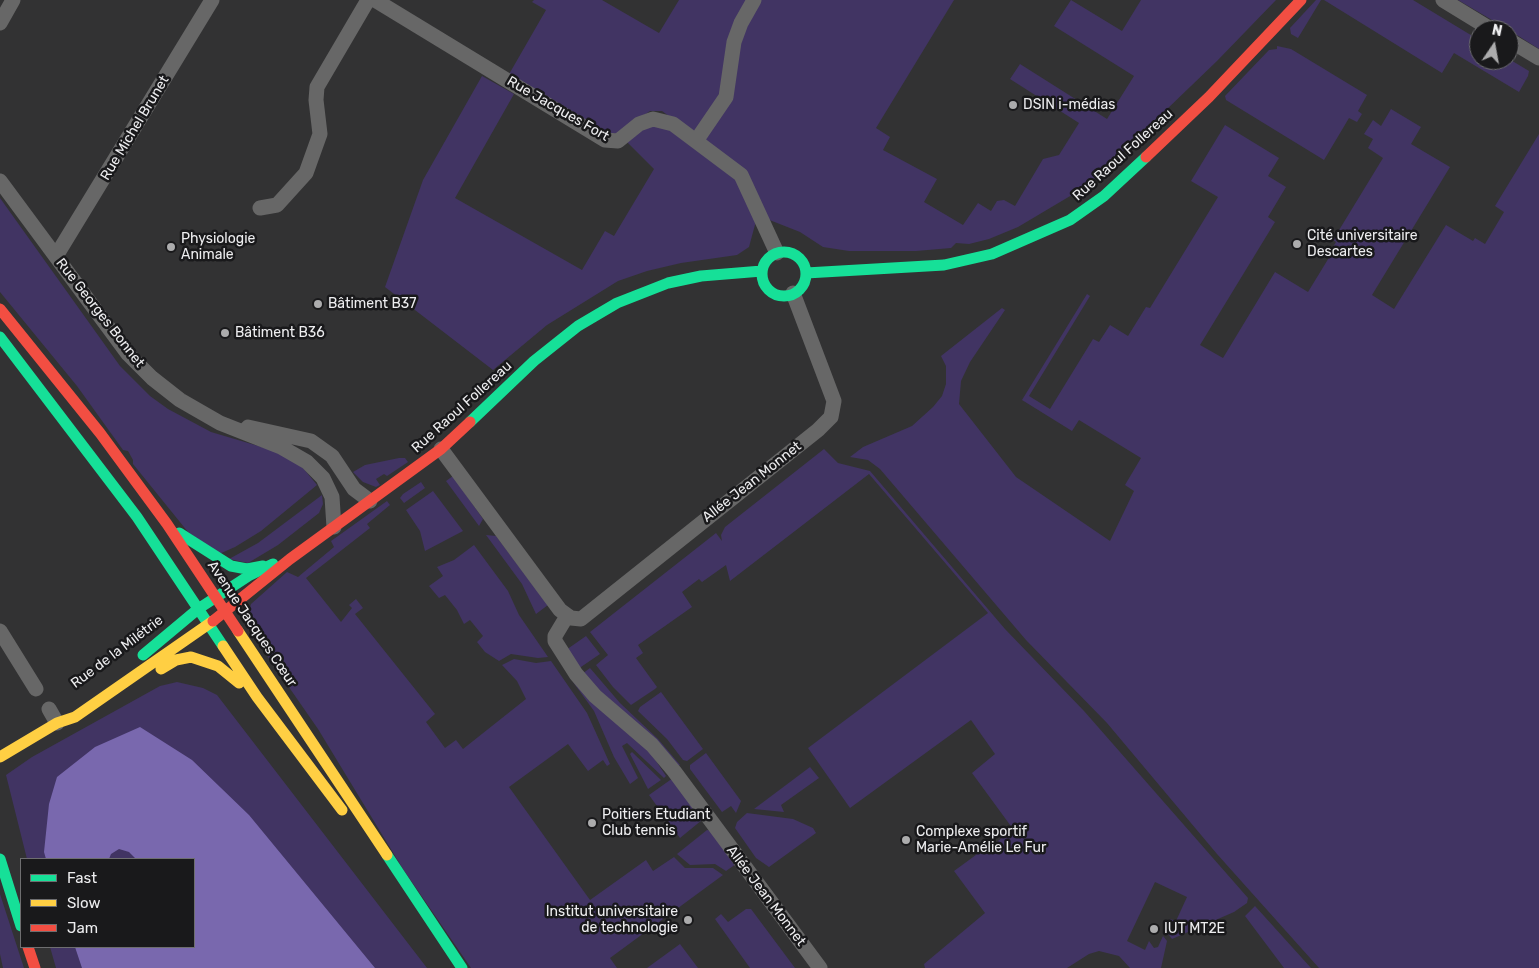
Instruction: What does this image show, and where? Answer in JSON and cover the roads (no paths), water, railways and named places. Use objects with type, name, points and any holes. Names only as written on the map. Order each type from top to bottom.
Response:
[{"type":"street","points":[[0,23],[13,0]]},
{"type":"street","name":"Rue Michel Brunet","points":[[56,256],[212,0]]},
{"type":"street","points":[[260,208],[277,205],[306,174],[320,134],[316,100],[318,87],[368,0]]},
{"type":"street","name":"Rue Jacques Fort","points":[[375,0],[605,140],[618,141],[640,124],[653,119],[673,124],[741,175],[777,253]]},
{"type":"street","points":[[696,141],[726,97],[734,42],[741,23],[754,0]]},
{"type":"street","name":"Rue Raoul Follereau","points":[[806,273],[944,265],[992,254],[1070,220],[1104,196],[1141,162],[1221,85],[1302,0]]},
{"type":"street","points":[[1443,0],[1476,20]]},
{"type":"street","points":[[1519,46],[1539,58]]},
{"type":"street","name":"Rue Georges Bonnet","points":[[0,181],[128,354],[152,378],[180,400],[220,423],[301,457],[316,469],[332,497],[334,527]]},
{"type":"street","points":[[788,252],[803,262],[806,273],[802,285],[794,293],[784,295],[770,290],[764,282],[762,271],[768,259],[777,253],[788,252]]},
{"type":"street","name":"Rue Raoul Follereau","points":[[207,625],[290,559],[441,449],[554,343],[578,326],[617,303],[668,284],[701,276],[762,271]]},
{"type":"street","name":"Allée Jean Monnet","points":[[794,293],[834,401],[832,414],[828,420],[584,617],[578,620],[567,616],[555,636],[555,641],[576,674],[595,696],[652,745],[674,771],[820,968]]},
{"type":"street","name":"Avenue Jacques Cœur","points":[[0,309],[100,433],[167,524],[461,968]]},
{"type":"street","name":"Avenue Jacques Cœur","points":[[0,337],[137,517],[207,625],[257,697],[461,968]]},
{"type":"street","name":"Rue Georges Bonnet","points":[[220,423],[278,432],[311,440],[332,456],[354,489],[370,501]]},
{"type":"street","points":[[441,449],[542,588],[567,616]]},
{"type":"street","points":[[167,524],[231,566],[248,569],[290,559]]},
{"type":"street","name":"Rue de la Milétrie","points":[[134,661],[198,609],[266,566]]},
{"type":"street","name":"Rue de la Milétrie","points":[[0,757],[57,723],[75,717],[207,625]]},
{"type":"street","points":[[0,631],[36,689]]},
{"type":"street","points":[[111,693],[158,672],[176,660],[191,656],[218,666],[257,697]]},
{"type":"street","name":"Rue de la Milétrie","points":[[57,723],[71,705]]},
{"type":"street","points":[[49,709],[57,723]]},
{"type":"street","points":[[0,859],[20,923]]},
{"type":"street","points":[[0,876],[9,889]]},
{"type":"street","points":[[28,948],[35,968]]},
{"type":"place","name":"DSIN i-médias","points":[[1013,105]]},
{"type":"place","name":"Cité universitaire Descartes","points":[[1297,244]]},
{"type":"place","name":"Physiologie Animale","points":[[171,247]]},
{"type":"place","name":"Bâtiment B37","points":[[318,304]]},
{"type":"place","name":"Bâtiment B36","points":[[225,333]]},
{"type":"place","name":"Poitiers Etudiant Club tennis","points":[[592,823]]},
{"type":"place","name":"Complexe sportif Marie-Amélie Le Fur","points":[[906,840]]},
{"type":"place","name":"Institut universitaire de technologie","points":[[688,920]]},
{"type":"place","name":"IUT MT2E","points":[[1154,929]]}]
